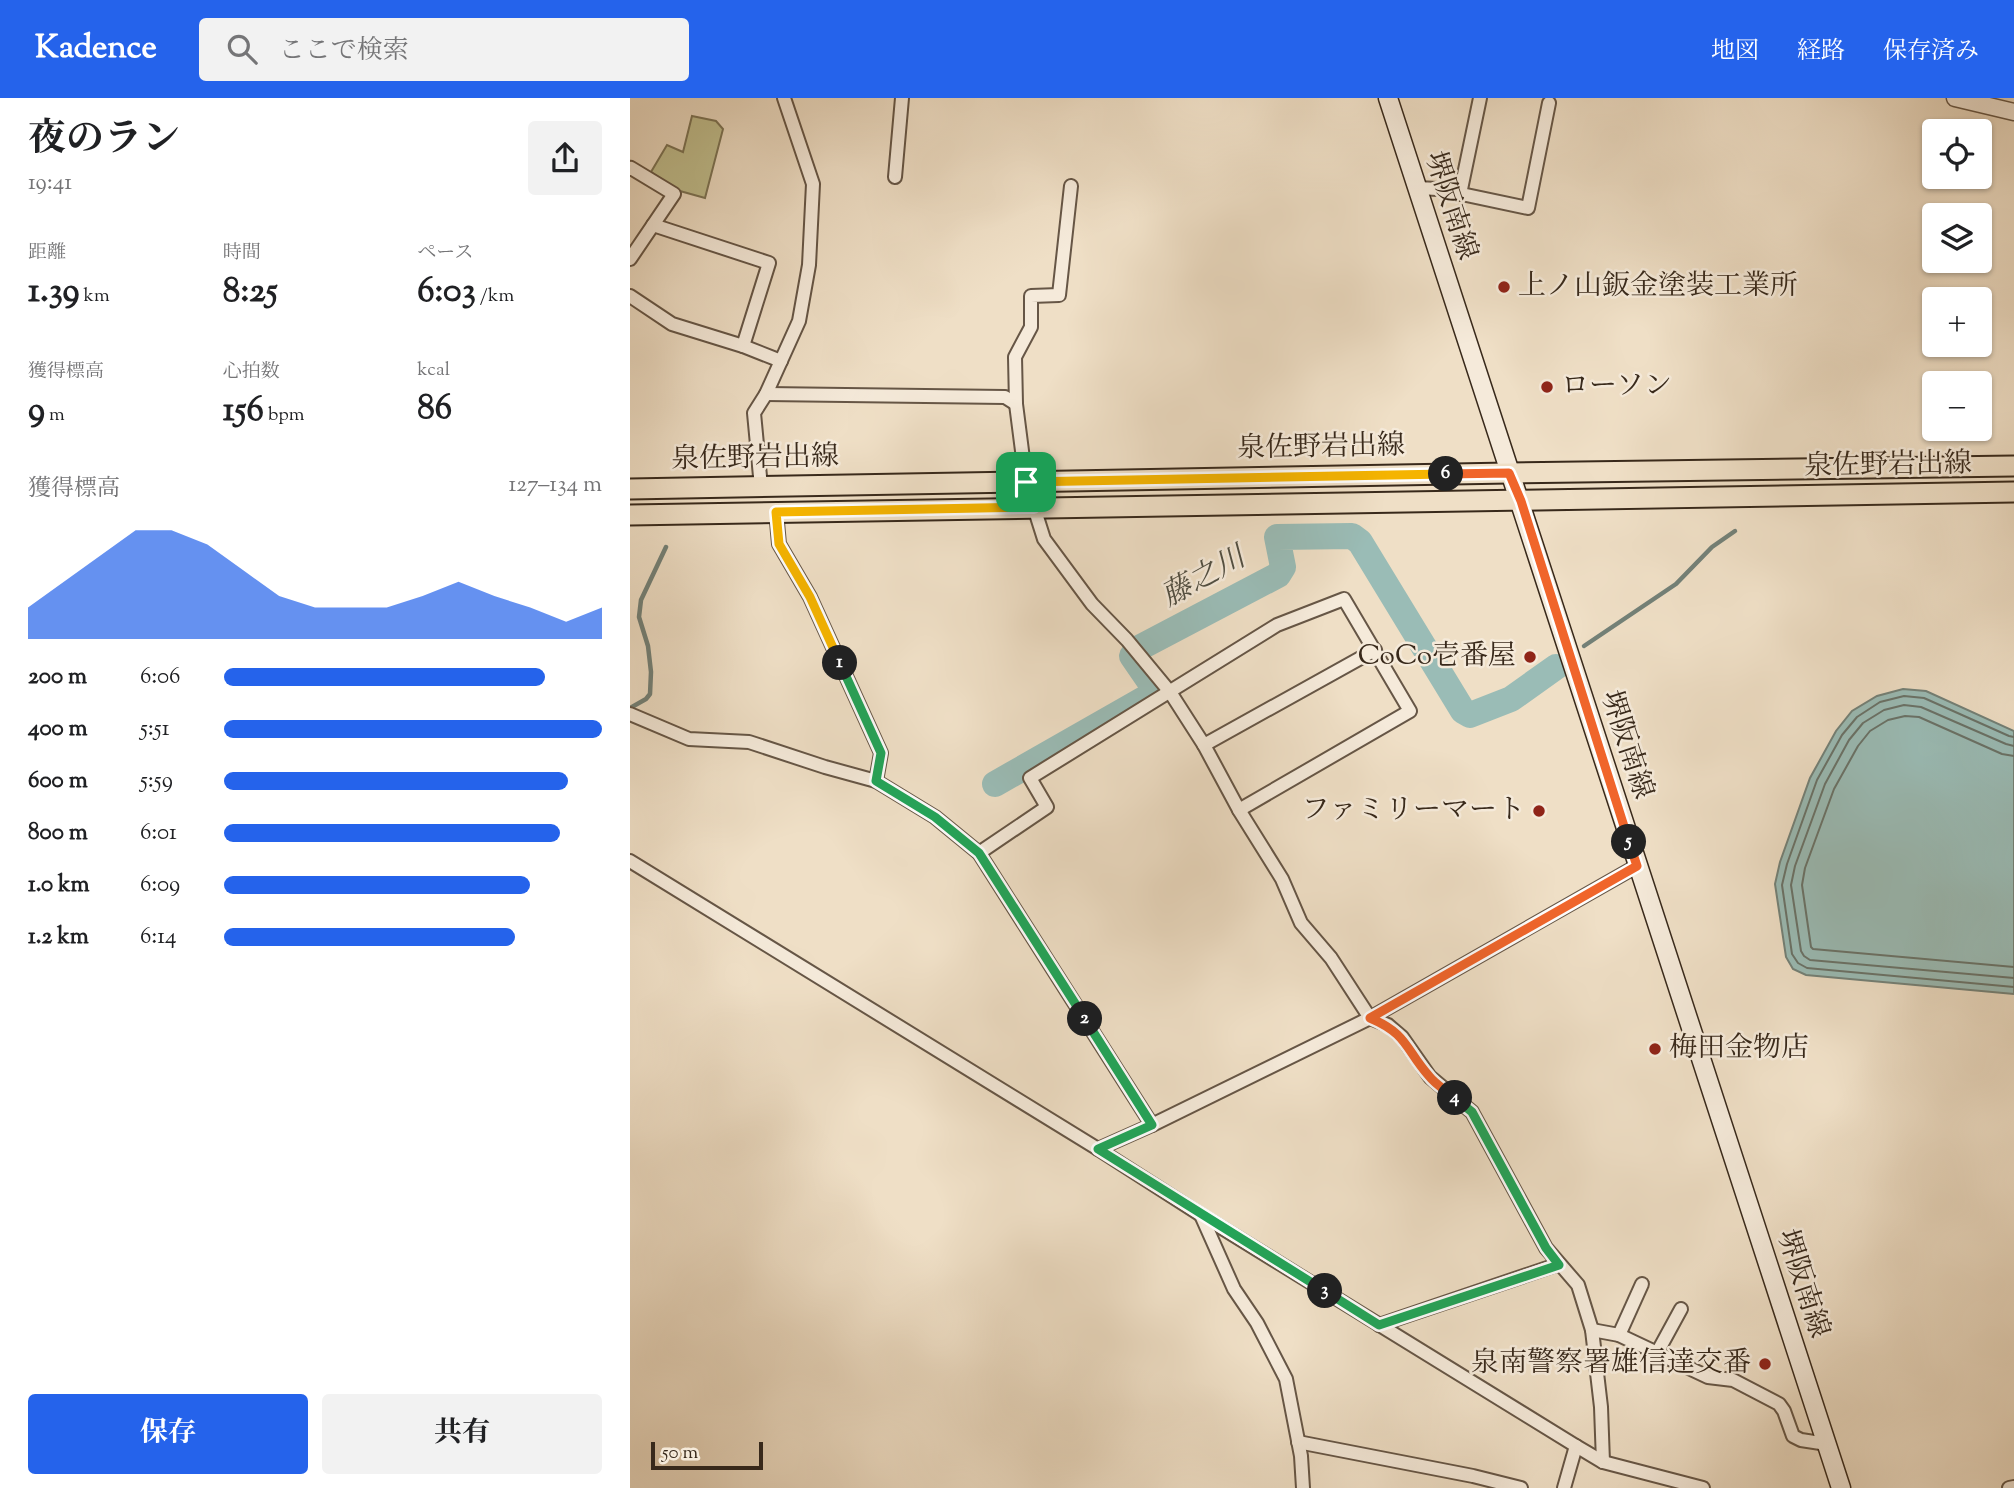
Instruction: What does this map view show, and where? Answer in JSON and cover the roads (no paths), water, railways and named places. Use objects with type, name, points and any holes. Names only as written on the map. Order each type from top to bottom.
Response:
[{"type":"main road","name":"堺阪南線","points":[[1388,98],[1841,1488]]},
{"type":"main road","name":"泉佐野岩出線","points":[[630,489],[2014,466]]},
{"type":"main road","name":"泉佐野岩出線","points":[[630,515],[2014,492]]},
{"type":"street","points":[[761,487],[754,413],[766,394],[799,321],[809,265],[813,184],[784,98]]},
{"type":"street","points":[[895,177],[902,98]]},
{"type":"street","points":[[1460,194],[1479,98]]},
{"type":"street","points":[[1955,98],[2014,112]]},
{"type":"street","points":[[1417,188],[1438,189],[1528,208],[1549,103]]},
{"type":"street","points":[[630,169],[674,194],[630,259]]},
{"type":"street","points":[[1071,186],[1059,295],[1031,296],[1031,327],[1015,357],[1016,404],[1026,482],[1044,539],[1092,604],[1170,692],[1282,878],[1301,923],[1331,958],[1370,1018],[1388,1026],[1402,1037],[1430,1077],[1472,1112],[1546,1248],[1578,1285],[1592,1330],[1601,1407],[1603,1462]]},
{"type":"street","points":[[653,225],[769,263],[743,346]]},
{"type":"street","points":[[630,296],[672,324],[782,361]]},
{"type":"street","points":[[766,394],[1005,397],[1016,404]]},
{"type":"street","points":[[776,512],[779,544],[810,597],[881,753],[876,781]]},
{"type":"street","points":[[979,853],[1047,807],[1030,778],[1277,625],[1344,599],[1410,711],[1239,810]]},
{"type":"street","points":[[1204,745],[1375,650]]},
{"type":"street","points":[[630,714],[690,739],[749,742],[876,781],[935,817],[979,853],[1152,1125]]},
{"type":"street","points":[[630,861],[1603,1462],[1703,1488]]},
{"type":"street","points":[[1098,1149],[1370,1018],[1637,866]]},
{"type":"street","points":[[1201,1215],[1234,1289],[1257,1323],[1286,1379],[1298,1442],[1303,1488]]},
{"type":"street","points":[[1379,1325],[1559,1265]]},
{"type":"street","points":[[1619,1335],[1642,1284]]},
{"type":"street","points":[[1657,1353],[1681,1309]]},
{"type":"street","points":[[1592,1330],[1619,1335],[1708,1377],[1733,1380],[1779,1404],[1793,1436],[1827,1444]]},
{"type":"street","points":[[1298,1442],[1521,1488]]},
{"type":"street","points":[[1564,1488],[1576,1446]]},
{"type":"street","points":[[2009,1488],[2014,1487]]},
{"type":"water","points":[[1903,689],[1926,691],[2014,731],[2014,994],[1806,975],[1793,969],[1786,957],[1775,884],[1780,862],[1810,778],[1836,731],[1852,711],[1877,696]]},
{"type":"waterway","name":"藤之川","points":[[1584,646],[1676,584],[1712,547],[1735,531]]},
{"type":"waterway","name":"藤之川","points":[[995,784],[1151,695],[1154,688],[1132,656],[1141,647],[1278,575],[1283,567],[1277,537],[1352,536],[1360,542],[1463,711],[1470,715],[1511,699],[1556,667]]},
{"type":"waterway","points":[[630,708],[650,694],[648,646],[639,617],[641,600],[666,547]]},
{"type":"place","name":"上ノ山鈑金塗装工業所","points":[[1504,287]]},
{"type":"place","name":"ローソン","points":[[1547,387]]},
{"type":"place","name":"CoCo壱番屋","points":[[1530,657]]},
{"type":"place","name":"ファミリーマート","points":[[1539,811]]},
{"type":"place","name":"梅田金物店","points":[[1655,1049]]},
{"type":"place","name":"泉南警察署雄信達交番","points":[[1765,1364]]}]
